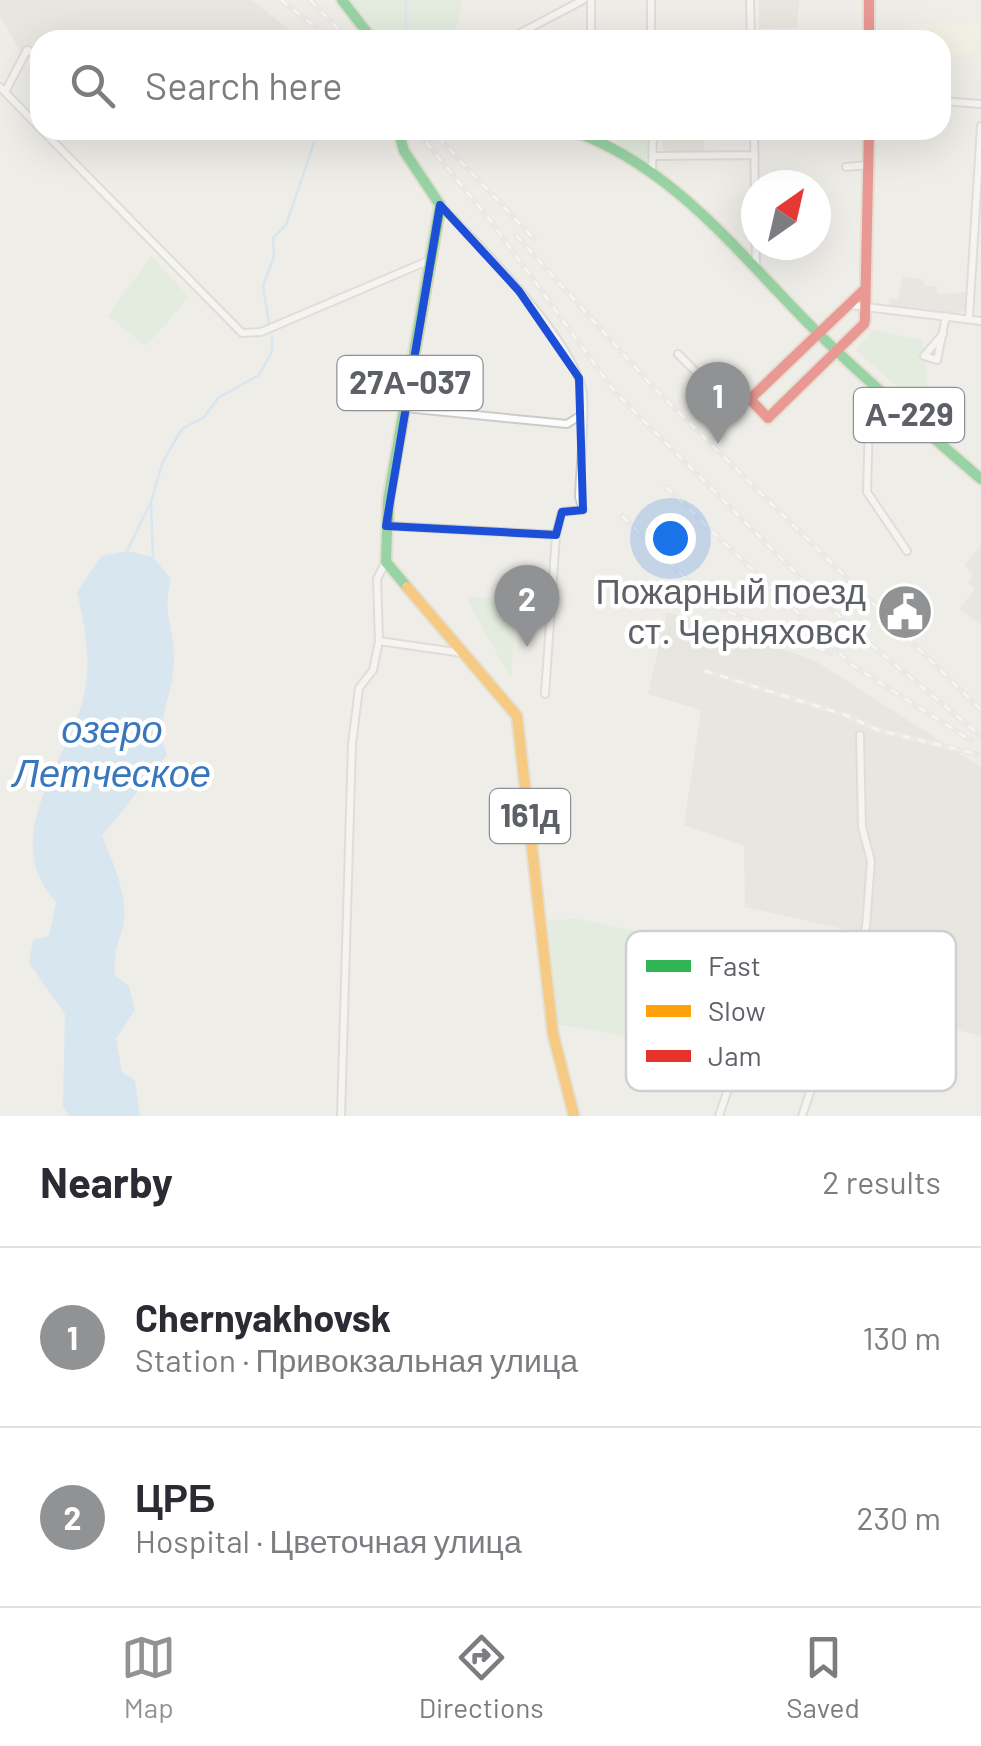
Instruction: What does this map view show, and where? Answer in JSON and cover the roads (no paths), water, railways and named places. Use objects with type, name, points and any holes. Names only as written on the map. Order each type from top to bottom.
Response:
[{"type":"main road","points":[[342,0],[364,30]]},
{"type":"main road","points":[[869,0],[869,30]]},
{"type":"main road","points":[[402,140],[440,205]]},
{"type":"main road","points":[[601,140],[683,198],[818,333]]},
{"type":"main road","points":[[865,289],[750,399],[768,418],[862,328],[865,308],[868,140]]},
{"type":"main road","name":"27А-037","points":[[386,562],[386,526],[440,205]]},
{"type":"main road","name":"А-229","points":[[818,333],[981,479]]},
{"type":"main road","name":"161д","points":[[386,562],[504,697],[516,716],[522,738],[553,1034],[574,1116]]},
{"type":"street","points":[[526,30],[582,0]]},
{"type":"street","points":[[591,0],[591,30]]},
{"type":"street","points":[[650,30],[652,0]]},
{"type":"street","points":[[750,0],[751,30]]},
{"type":"street","points":[[30,51],[27,50],[3,89],[30,117]]},
{"type":"street","points":[[951,102],[981,104]]},
{"type":"street","points":[[970,318],[981,126]]},
{"type":"street","points":[[52,140],[242,333],[261,332],[431,260]]},
{"type":"street","points":[[652,174],[653,140]]},
{"type":"street","points":[[754,140],[756,272]]},
{"type":"street","points":[[654,156],[755,154]]},
{"type":"street","points":[[846,166],[868,165]]},
{"type":"street","points":[[440,205],[482,247],[554,338],[578,378],[582,414],[579,496],[583,510],[562,512],[556,535],[545,694]]},
{"type":"street","points":[[848,305],[981,321]]},
{"type":"street","points":[[942,334],[946,316]]},
{"type":"street","points":[[678,354],[724,400],[750,399]]},
{"type":"street","points":[[870,382],[867,492],[908,551]]},
{"type":"street","points":[[405,408],[566,424],[582,414]]},
{"type":"street","points":[[386,526],[556,535]]},
{"type":"street","points":[[341,1116],[352,744],[359,688],[373,670],[379,641],[377,579],[386,562]]},
{"type":"street","points":[[379,641],[466,653]]},
{"type":"street","points":[[860,735],[862,827],[872,861],[865,931]]},
{"type":"street","points":[[719,1116],[727,1091]]},
{"type":"street","points":[[802,1116],[810,1091]]},
{"type":"water","name":"озеро Летческое","points":[[127,551],[153,557],[171,579],[168,610],[174,656],[162,729],[167,755],[102,836],[120,882],[124,906],[115,976],[129,986],[135,1010],[116,1039],[122,1072],[135,1081],[140,1116],[69,1116],[63,1107],[65,1014],[29,963],[33,940],[49,936],[56,902],[40,878],[33,854],[34,830],[49,780],[85,692],[87,649],[77,592],[101,556]]},
{"type":"waterway","points":[[406,0],[406,30]]},
{"type":"waterway","points":[[269,324],[263,286],[274,256],[273,238],[286,225],[314,143]]},
{"type":"waterway","points":[[127,551],[151,502],[163,461],[182,429],[204,417],[218,398],[259,375],[272,351],[272,337]]},
{"type":"waterway","points":[[151,503],[153,557]]},
{"type":"railway","points":[[281,0],[319,30]]},
{"type":"railway","points":[[310,0],[339,30]]},
{"type":"railway","points":[[424,140],[490,220],[614,391],[851,628],[981,736]]},
{"type":"railway","points":[[441,140],[534,239]]},
{"type":"railway","points":[[516,235],[653,387],[981,710]]},
{"type":"railway","points":[[666,487],[852,665],[972,741]]},
{"type":"railway","points":[[622,516],[714,606],[831,653]]},
{"type":"railway","points":[[705,671],[845,715],[878,730],[981,755]]},
{"type":"place","name":"Chernyakhovsk","points":[[718,444]]},
{"type":"place","name":"Пожарный поезд ст. Черняховск","points":[[905,612]]},
{"type":"place","name":"ЦРБ","points":[[527,647]]}]
